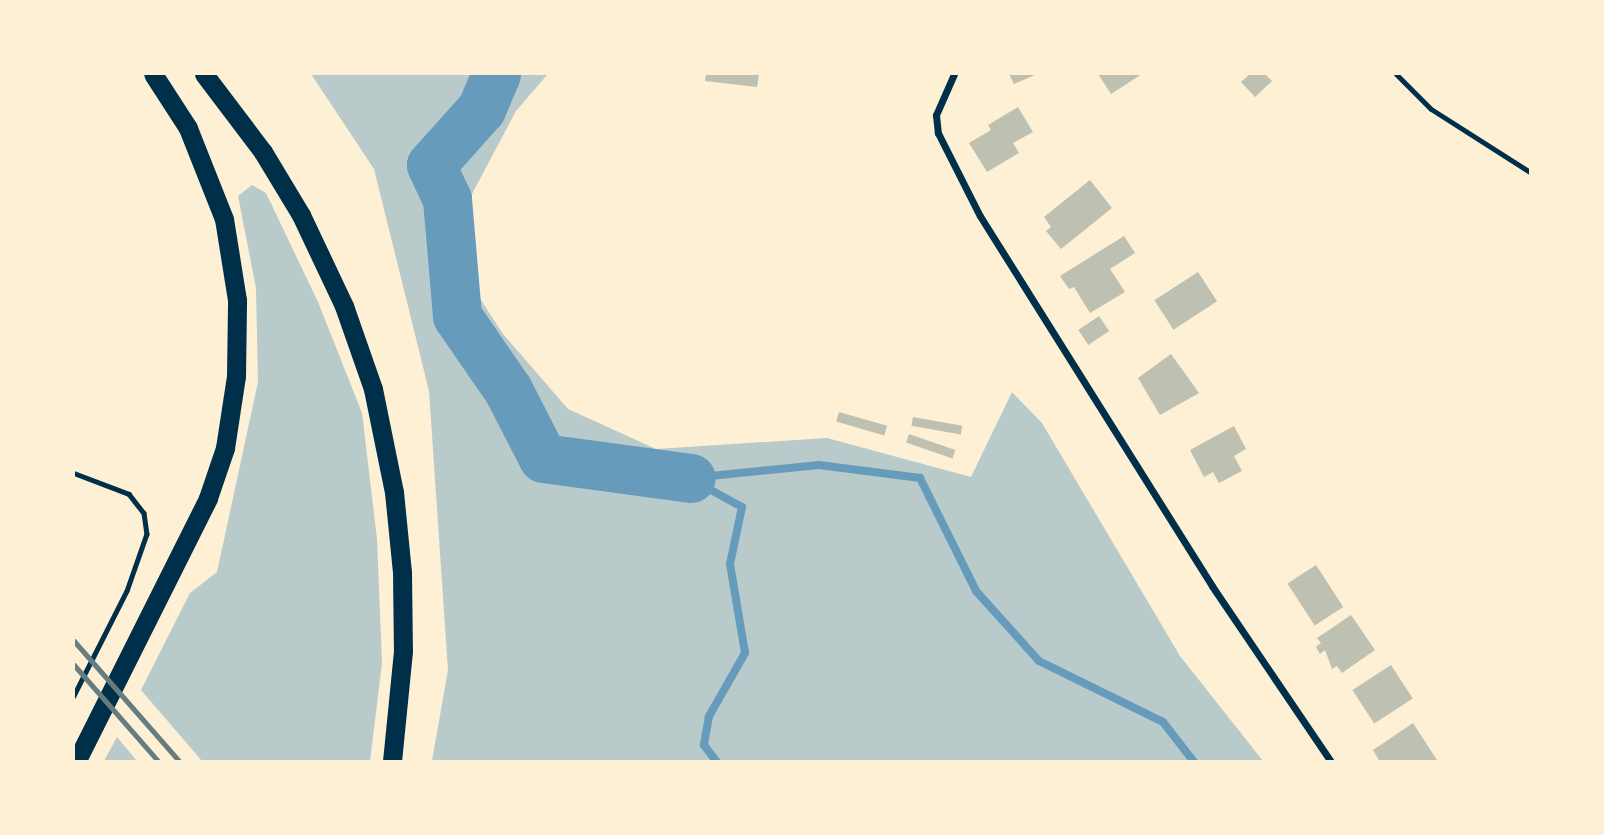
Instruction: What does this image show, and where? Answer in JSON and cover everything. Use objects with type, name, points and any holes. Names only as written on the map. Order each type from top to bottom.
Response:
[{"type":"highway","points":[[76,761],[199,521],[225,448],[239,326],[234,270],[217,196],[188,128],[153,74]]},
{"type":"highway","points":[[204,74],[263,152],[301,215],[344,306],[373,389],[392,479],[402,572],[403,651],[393,761]]},
{"type":"street","points":[[954,74],[936,115],[938,132],[980,216],[1212,586],[1331,761]]},
{"type":"lane","points":[[1396,74],[1431,109],[1531,172]]},
{"type":"path","points":[[74,474],[129,494],[144,513],[144,551],[74,696]]},
{"type":"shaded area","points":[[311,74],[548,74],[516,111],[472,194],[470,283],[503,334],[568,409],[656,449],[827,438],[971,477],[1012,392],[1042,423],[1180,656],[1263,761],[432,761],[448,670],[429,391],[374,169]]},
{"type":"shaded area","points":[[252,185],[266,193],[318,302],[362,413],[377,539],[382,663],[370,761],[202,761],[141,690],[190,593],[217,572],[258,382],[256,288],[238,196]]},
{"type":"shaded area","points":[[117,737],[137,761],[104,761]]},
{"type":"building","points":[[706,74],[759,74],[757,87],[705,81]]},
{"type":"building","points":[[1009,74],[1037,74],[1014,84]]},
{"type":"building","points":[[1098,74],[1142,74],[1111,94]]},
{"type":"building","points":[[1250,74],[1265,74],[1272,81],[1255,97],[1241,82]]},
{"type":"building","points":[[1018,107],[1033,132],[1013,143],[1019,153],[987,172],[969,143],[991,130],[988,125]]},
{"type":"building","points":[[1090,180],[1112,208],[1061,249],[1046,231],[1051,227],[1044,217]]},
{"type":"building","points":[[1124,236],[1135,253],[1110,269],[1125,292],[1090,313],[1074,287],[1069,289],[1060,276]]},
{"type":"building","points":[[1198,272],[1217,301],[1173,330],[1154,300]]},
{"type":"building","points":[[1099,316],[1109,331],[1088,345],[1078,330]]},
{"type":"building","points":[[1171,354],[1199,393],[1160,415],[1138,378]]},
{"type":"building","points":[[839,412],[887,426],[884,435],[836,422]]},
{"type":"building","points":[[913,417],[962,426],[961,435],[911,426]]},
{"type":"building","points":[[1234,426],[1246,449],[1234,456],[1242,471],[1219,483],[1213,472],[1204,477],[1190,450]]},
{"type":"building","points":[[909,434],[955,450],[952,458],[906,443]]},
{"type":"building","points":[[1316,565],[1343,607],[1315,625],[1287,584]]},
{"type":"building","points":[[1351,615],[1375,650],[1342,673],[1337,666],[1332,669],[1325,650],[1320,654],[1316,647],[1321,643],[1317,638]]},
{"type":"building","points":[[1391,665],[1413,699],[1374,724],[1352,690]]},
{"type":"building","points":[[1413,723],[1437,760],[1380,762],[1373,750]]},
{"type":"waterway","points":[[496,74],[481,109],[431,165],[447,199],[457,316],[508,390],[543,458],[691,478]]},
{"type":"waterway","points":[[691,478],[819,465],[920,478],[976,591],[1039,661],[1163,722],[1194,762]]},
{"type":"waterway","points":[[691,479],[742,507],[730,564],[745,653],[709,716],[704,745],[717,762]]},
{"type":"railway","points":[[74,641],[180,762]]},
{"type":"railway","points":[[74,665],[159,762]]}]
